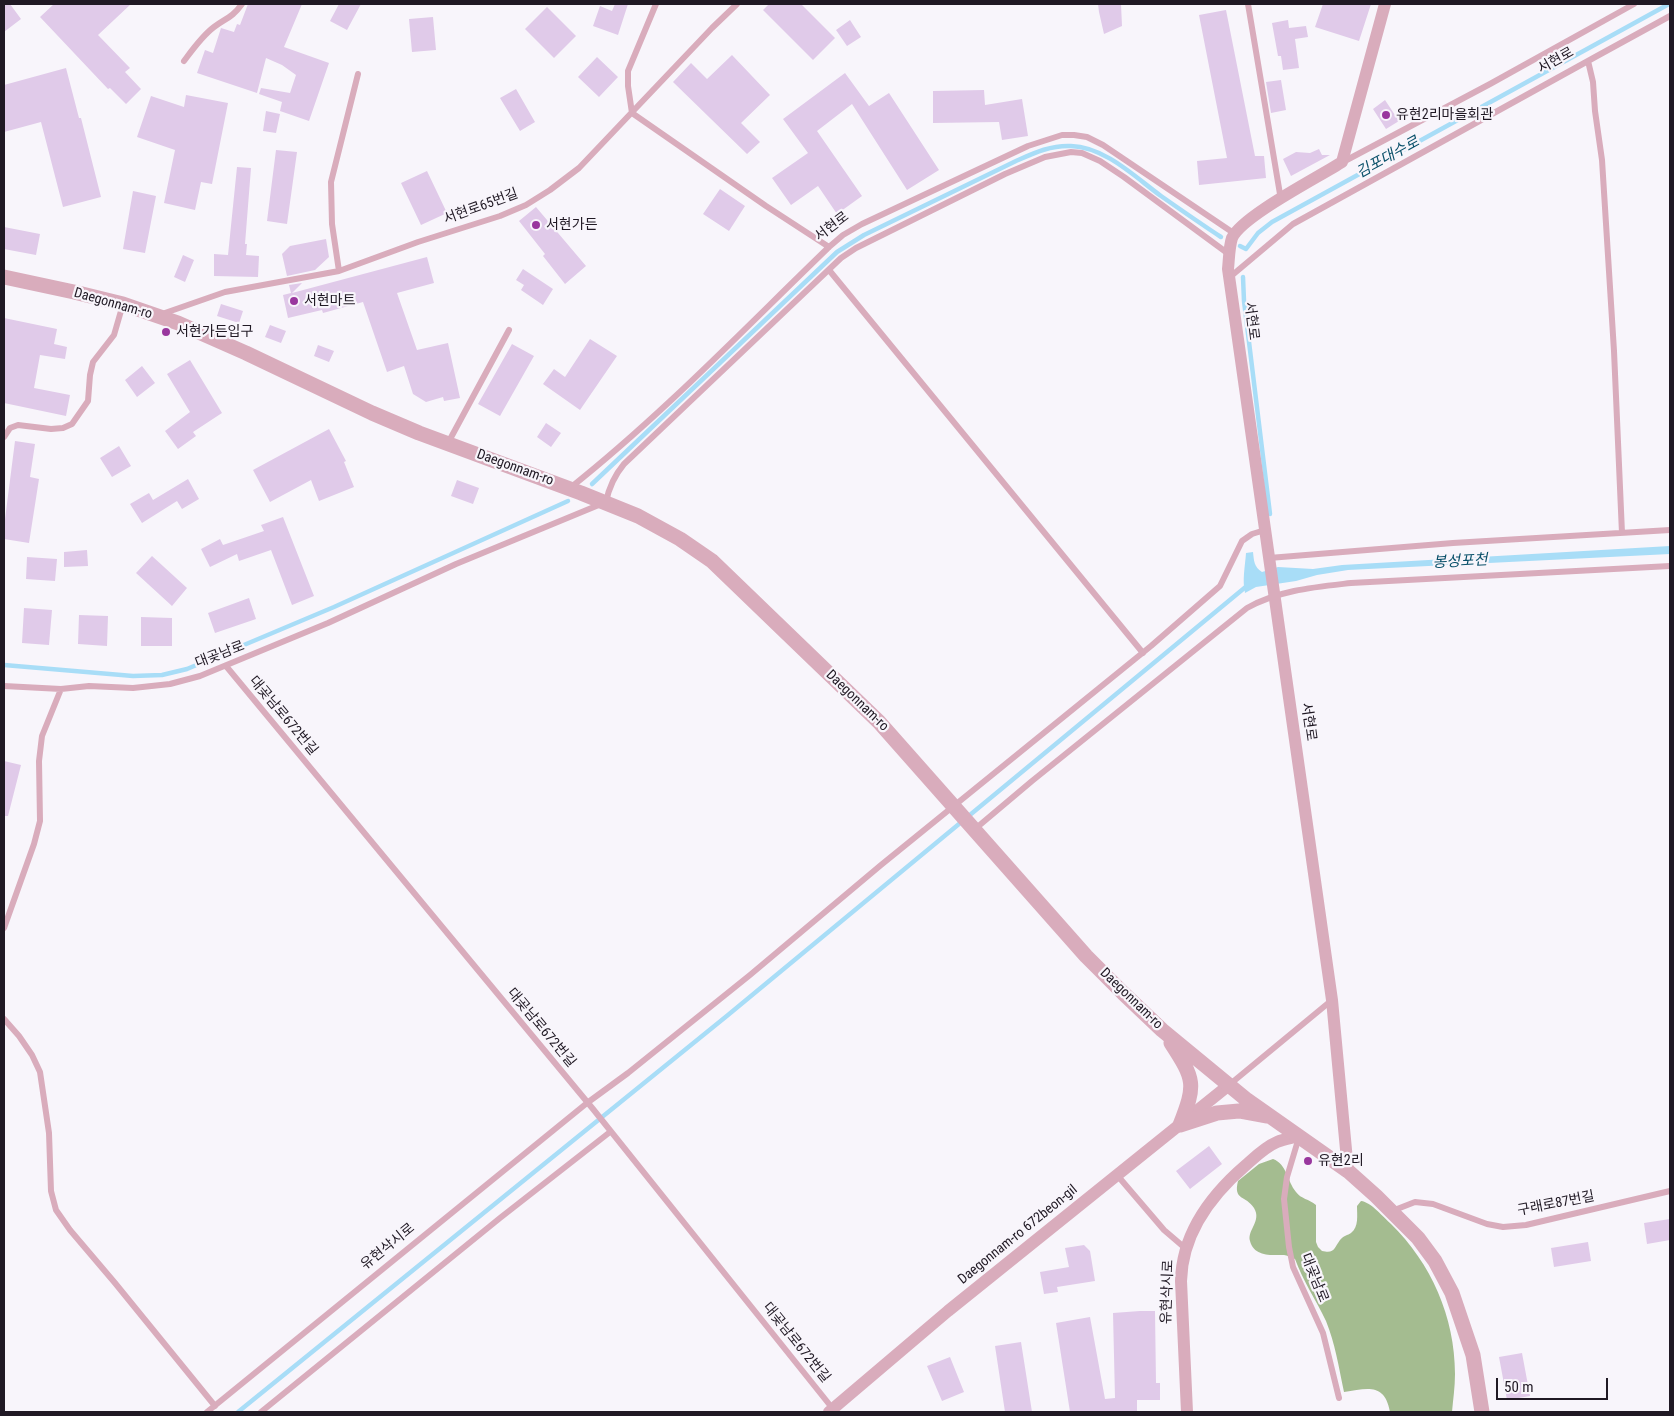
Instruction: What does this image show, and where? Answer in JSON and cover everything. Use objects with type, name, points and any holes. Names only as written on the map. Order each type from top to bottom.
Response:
[{"type":"street","points":[[1342,162],[1385,4]]},
{"type":"street","name":"서현로","points":[[1342,162],[1253,216],[1239,227],[1231,240],[1228,269],[1332,1000],[1348,1172]]},
{"type":"street","name":"Daegonnam-ro","points":[[4,277],[123,304],[158,316],[246,352],[372,413],[418,433],[569,488],[638,516],[680,539],[712,561],[879,722],[1086,956],[1162,1030],[1247,1100],[1348,1172],[1392,1211],[1424,1245],[1452,1293],[1473,1356],[1482,1412]]},
{"type":"street","points":[[1162,1030],[1188,1068],[1192,1081],[1191,1095],[1180,1125]]},
{"type":"street","name":"Daegonnam-ro 672beon-gil","points":[[831,1410],[948,1310],[1229,1085]]},
{"type":"street","points":[[1180,1125],[1217,1113],[1239,1110],[1272,1117]]},
{"type":"street","name":"유현삭시로","points":[[1187,1412],[1181,1281],[1181,1266],[1185,1248],[1208,1203],[1229,1180],[1258,1154],[1276,1142],[1299,1136]]},
{"type":"lane","points":[[184,61],[203,37],[215,26],[229,18],[242,4]]},
{"type":"lane","points":[[656,4],[628,71],[632,113],[766,206],[829,246]]},
{"type":"lane","name":"서현로65번길","points":[[158,316],[225,292],[339,271],[526,205],[579,168],[737,4]]},
{"type":"lane","points":[[1248,4],[1281,200]]},
{"type":"lane","name":"서현로","points":[[1342,162],[1490,84],[1634,4]]},
{"type":"lane","name":"서현로","points":[[1230,277],[1294,224],[1670,16]]},
{"type":"lane","points":[[1588,61],[1593,82],[1594,111],[1602,160],[1614,351],[1622,533]]},
{"type":"lane","points":[[339,271],[332,224],[330,182],[358,74]]},
{"type":"lane","name":"서현로","points":[[569,488],[608,458],[657,413],[829,246],[843,235],[862,224],[1028,146],[1062,135],[1088,137],[1103,145],[1235,234]]},
{"type":"lane","points":[[606,502],[612,481],[624,464],[841,258],[888,231],[1045,157],[1071,152],[1082,153],[1100,161],[1230,255]]},
{"type":"lane","points":[[828,270],[1143,653]]},
{"type":"lane","points":[[4,438],[10,428],[18,425],[51,429],[63,428],[72,424],[88,401],[93,362],[114,335],[123,304]]},
{"type":"lane","points":[[448,443],[509,330]]},
{"type":"lane","name":"대곶남로","points":[[4,686],[61,689],[89,686],[133,688],[170,684],[200,676],[328,623],[456,564],[606,502]]},
{"type":"lane","name":"유현삭시로","points":[[207,1412],[587,1103],[684,1028],[881,865],[957,808],[1143,653],[1220,586],[1242,541],[1252,534],[1265,530]]},
{"type":"lane","points":[[1269,558],[1454,542],[1670,530]]},
{"type":"lane","points":[[973,828],[1247,608],[1274,592],[1351,583],[1670,566]]},
{"type":"lane","name":"대곶남로672번길","points":[[226,666],[592,1109],[831,1410]]},
{"type":"lane","points":[[4,928],[40,821],[39,761],[42,736],[61,689]]},
{"type":"lane","points":[[1229,1085],[1332,1000]]},
{"type":"lane","points":[[4,1019],[32,1055],[40,1072],[49,1133],[51,1191],[56,1210],[70,1230],[115,1282],[215,1406]]},
{"type":"lane","points":[[261,1412],[500,1218],[610,1132]]},
{"type":"lane","name":"대곶남로","points":[[1299,1136],[1287,1177],[1284,1198],[1289,1246],[1293,1267],[1324,1333],[1339,1398]]},
{"type":"lane","points":[[1117,1175],[1164,1230],[1185,1248]]},
{"type":"lane","name":"구래로87번길","points":[[1392,1211],[1415,1202],[1433,1204],[1487,1224],[1503,1226],[1526,1225],[1670,1191]]},
{"type":"green space","points":[[1273,1159],[1281,1165],[1298,1194],[1316,1205],[1316,1242],[1322,1251],[1332,1251],[1341,1239],[1354,1230],[1357,1221],[1357,1206],[1361,1201],[1369,1204],[1381,1214],[1418,1256],[1438,1292],[1451,1332],[1455,1374],[1452,1412],[1390,1412],[1388,1403],[1380,1392],[1361,1389],[1344,1392],[1329,1329],[1295,1259],[1285,1255],[1269,1255],[1259,1252],[1255,1250],[1250,1241],[1250,1233],[1256,1213],[1251,1204],[1237,1192],[1238,1181],[1259,1164]]},
{"type":"water","name":"봉성포천","points":[[1670,546],[1670,554],[1348,570],[1256,587],[1245,593],[1244,588],[1246,553],[1253,552],[1256,566],[1262,572],[1278,567],[1313,569],[1342,565]]},
{"type":"building","points":[[4,4],[10,4],[21,19],[4,32]]},
{"type":"building","points":[[54,4],[131,4],[98,35],[130,68],[125,72],[141,89],[126,104],[110,88],[108,89],[40,17]]},
{"type":"building","points":[[248,4],[302,4],[284,47],[329,63],[309,121],[280,111],[282,102],[259,94],[261,88],[290,93],[296,75],[282,65],[266,58],[257,93],[197,73],[205,50],[213,53],[221,28],[234,32],[237,24],[240,25]]},
{"type":"building","points":[[339,4],[361,4],[347,30],[330,21]]},
{"type":"building","points":[[615,4],[628,4],[618,35],[593,26],[600,6],[612,11]]},
{"type":"building","points":[[769,4],[801,4],[835,38],[813,60],[763,10]]},
{"type":"building","points":[[1098,4],[1121,4],[1122,26],[1104,34]]},
{"type":"building","points":[[1323,4],[1371,4],[1359,41],[1315,27]]},
{"type":"building","points":[[547,7],[576,36],[554,58],[525,29]]},
{"type":"building","points":[[1226,10],[1255,156],[1264,156],[1266,178],[1199,185],[1197,161],[1227,158],[1199,15]]},
{"type":"building","points":[[433,17],[436,50],[412,52],[409,19]]},
{"type":"building","points":[[850,20],[861,37],[847,46],[836,30]]},
{"type":"building","points":[[1288,20],[1289,28],[1306,26],[1308,37],[1295,39],[1299,68],[1283,70],[1281,56],[1278,56],[1272,23]]},
{"type":"building","points":[[732,55],[770,95],[741,123],[760,142],[747,154],[673,82],[691,63],[707,79]]},
{"type":"building","points":[[597,57],[618,77],[599,97],[578,77]]},
{"type":"building","points":[[66,68],[101,197],[63,207],[41,122],[4,132],[4,85]]},
{"type":"building","points":[[845,73],[869,106],[889,93],[939,170],[907,190],[852,104],[817,131],[862,196],[837,214],[818,186],[791,205],[772,178],[808,153],[783,119]]},
{"type":"building","points":[[1281,80],[1286,110],[1271,113],[1266,82]]},
{"type":"building","points":[[516,89],[535,122],[520,131],[500,98]]},
{"type":"building","points":[[984,90],[985,105],[1022,99],[1028,136],[1002,140],[999,122],[933,123],[933,91]]},
{"type":"building","points":[[186,95],[228,103],[212,184],[201,182],[195,210],[164,203],[175,150],[137,137],[151,96],[184,107]]},
{"type":"building","name":"유현2리마을회관","points":[[1385,100],[1399,121],[1386,129],[1373,109]]},
{"type":"building","points":[[266,111],[280,114],[276,133],[263,131]]},
{"type":"building","points":[[1319,149],[1322,155],[1330,155],[1291,176],[1283,159],[1296,152],[1310,153]]},
{"type":"building","points":[[276,150],[297,152],[287,224],[267,221]]},
{"type":"building","points":[[237,167],[251,168],[245,244],[247,244],[246,255],[259,256],[258,277],[214,276],[214,254],[228,255]]},
{"type":"building","points":[[427,171],[447,213],[421,225],[401,183]]},
{"type":"building","points":[[720,189],[745,206],[729,231],[703,214]]},
{"type":"building","points":[[133,191],[156,196],[145,253],[123,249]]},
{"type":"building","points":[[536,207],[586,266],[565,284],[543,256],[545,254],[519,221]]},
{"type":"building","points":[[4,227],[40,234],[36,255],[4,249]]},
{"type":"building","points":[[326,239],[329,257],[315,270],[287,276],[282,254],[290,246]]},
{"type":"building","points":[[183,255],[194,260],[185,282],[174,277]]},
{"type":"building","points":[[427,257],[434,283],[397,293],[417,350],[448,343],[460,398],[444,401],[443,397],[426,402],[413,394],[404,366],[387,372],[363,302],[323,313],[322,310],[288,318],[283,295],[291,293],[289,285],[302,283],[292,293]]},
{"type":"building","points":[[523,269],[553,289],[543,305],[521,290],[524,285],[516,280]]},
{"type":"building","points":[[221,304],[243,311],[239,323],[217,316]]},
{"type":"building","points":[[4,318],[57,329],[54,344],[67,347],[65,359],[40,355],[34,388],[70,395],[66,416],[4,403]]},
{"type":"building","points":[[270,325],[286,331],[281,343],[265,337]]},
{"type":"building","points":[[590,339],[617,356],[580,410],[543,384],[554,369],[565,377]]},
{"type":"building","points":[[512,344],[534,356],[500,416],[478,404]]},
{"type":"building","points":[[318,345],[334,351],[329,362],[314,356]]},
{"type":"building","points":[[190,360],[222,413],[193,432],[196,436],[178,449],[165,431],[190,412],[167,374]]},
{"type":"building","points":[[142,366],[155,383],[137,397],[125,380]]},
{"type":"building","points":[[546,423],[561,433],[551,447],[537,437]]},
{"type":"building","points":[[329,429],[346,461],[344,462],[354,487],[319,501],[311,480],[270,502],[253,470]]},
{"type":"building","points":[[15,441],[35,444],[30,477],[39,479],[29,543],[4,539]]},
{"type":"building","points":[[119,446],[131,466],[112,477],[100,458]]},
{"type":"building","points":[[188,479],[199,499],[182,509],[177,501],[142,523],[130,504],[149,493],[153,500]]},
{"type":"building","points":[[457,480],[479,488],[473,504],[451,496]]},
{"type":"building","points":[[283,517],[314,596],[292,605],[271,550],[239,561],[237,554],[210,567],[201,549],[220,539],[223,545],[264,531],[261,525]]},
{"type":"building","points":[[87,550],[88,566],[64,567],[64,552]]},
{"type":"building","points":[[152,556],[187,588],[172,606],[136,573]]},
{"type":"building","points":[[27,557],[57,559],[55,581],[26,579]]},
{"type":"building","points":[[249,598],[256,619],[215,633],[208,613]]},
{"type":"building","points":[[24,608],[52,610],[49,645],[22,643]]},
{"type":"building","points":[[79,615],[108,616],[107,646],[78,644]]},
{"type":"building","points":[[141,617],[172,618],[172,646],[141,646]]},
{"type":"building","points":[[4,761],[21,765],[8,816],[4,816]]},
{"type":"building","points":[[1209,1146],[1222,1164],[1190,1189],[1176,1171]]},
{"type":"building","points":[[1670,1219],[1670,1240],[1647,1244],[1644,1223]]},
{"type":"building","points":[[1588,1242],[1591,1261],[1554,1267],[1551,1248]]},
{"type":"building","points":[[1084,1245],[1090,1251],[1095,1281],[1057,1287],[1058,1292],[1044,1294],[1040,1272],[1069,1267],[1065,1248]]},
{"type":"building","points":[[1155,1311],[1156,1383],[1160,1383],[1160,1400],[1137,1400],[1137,1412],[1070,1412],[1056,1323],[1090,1317],[1105,1399],[1115,1398],[1113,1313]]},
{"type":"building","points":[[1021,1342],[1032,1412],[1005,1412],[995,1346]]},
{"type":"building","points":[[1522,1353],[1530,1396],[1507,1400],[1499,1357]]},
{"type":"building","points":[[950,1357],[964,1392],[942,1401],[927,1366]]},
{"type":"waterway","name":"김포대수로","points":[[1240,246],[1246,249],[1258,233],[1272,222],[1669,4]]},
{"type":"waterway","points":[[592,484],[837,252],[864,235],[1036,152],[1050,148],[1071,146],[1084,148],[1108,157],[1221,237]]},
{"type":"waterway","name":"김포대수로","points":[[1243,277],[1244,301],[1270,514]]},
{"type":"waterway","points":[[4,665],[133,676],[162,675],[187,669],[334,607],[568,501]]},
{"type":"waterway","points":[[238,1412],[728,1015],[1248,585]]},
{"type":"place","name":"유현2리마을회관","points":[[1386,115]]},
{"type":"place","name":"서현가든","points":[[536,225]]},
{"type":"place","name":"서현마트","points":[[294,301]]},
{"type":"place","name":"서현가든입구","points":[[166,332]]},
{"type":"place","name":"유현2리","points":[[1308,1161]]}]
